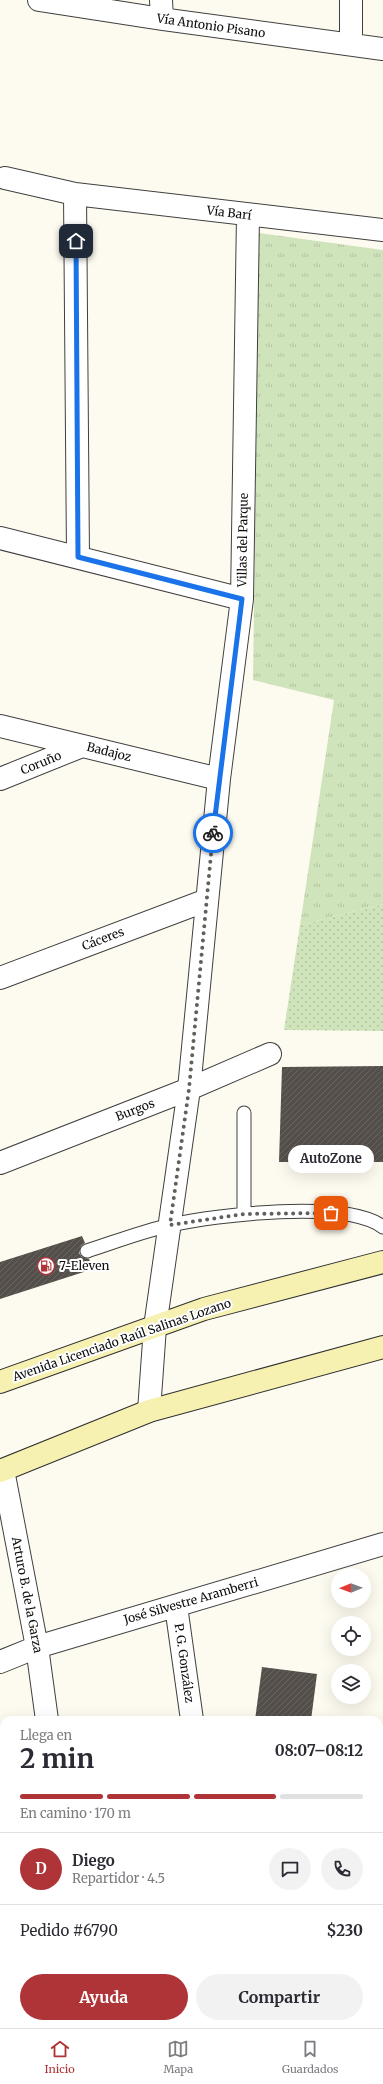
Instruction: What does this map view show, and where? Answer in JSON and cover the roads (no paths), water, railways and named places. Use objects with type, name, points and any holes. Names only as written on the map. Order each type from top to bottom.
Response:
[{"type":"main road","name":"Avenida Licenciado Raúl Salinas Lozano","points":[[0,1382],[217,1305],[383,1262]]},
{"type":"main road","points":[[2,1470],[149,1410],[383,1347]]},
{"type":"street","name":"Vía Antonio Pisano","points":[[39,0],[161,10],[383,49]]},
{"type":"street","points":[[350,0],[351,44]]},
{"type":"street","name":"Vía Barí","points":[[5,178],[75,194],[383,230]]},
{"type":"street","points":[[75,194],[78,557]]},
{"type":"street","name":"Villas del Parque","points":[[149,1410],[155,1327],[189,1089],[219,779],[242,599],[248,215]]},
{"type":"street","points":[[0,538],[242,599]]},
{"type":"street","name":"Badajoz","points":[[0,726],[219,779]]},
{"type":"street","name":"Coruño","points":[[0,779],[82,746]]},
{"type":"street","name":"Cáceres","points":[[0,978],[207,900]]},
{"type":"street","name":"Burgos","points":[[0,1163],[189,1089],[270,1054]]},
{"type":"street","name":"Arturo B. de la Garza","points":[[2,1470],[37,1647],[46,1716]]},
{"type":"street","name":"José Silvestre Aramberri","points":[[0,1662],[37,1647],[383,1544]]},
{"type":"street","name":"P. G. González","points":[[176,1606],[191,1716]]},
{"type":"lane","points":[[244,1113],[244,1214]]},
{"type":"lane","points":[[87,1251],[170,1225],[244,1214],[341,1213],[360,1216],[383,1227]]},
{"type":"place","name":"AutoZone","points":[[331,1213]]},
{"type":"place","name":"7-Eleven","points":[[46,1266]]}]
